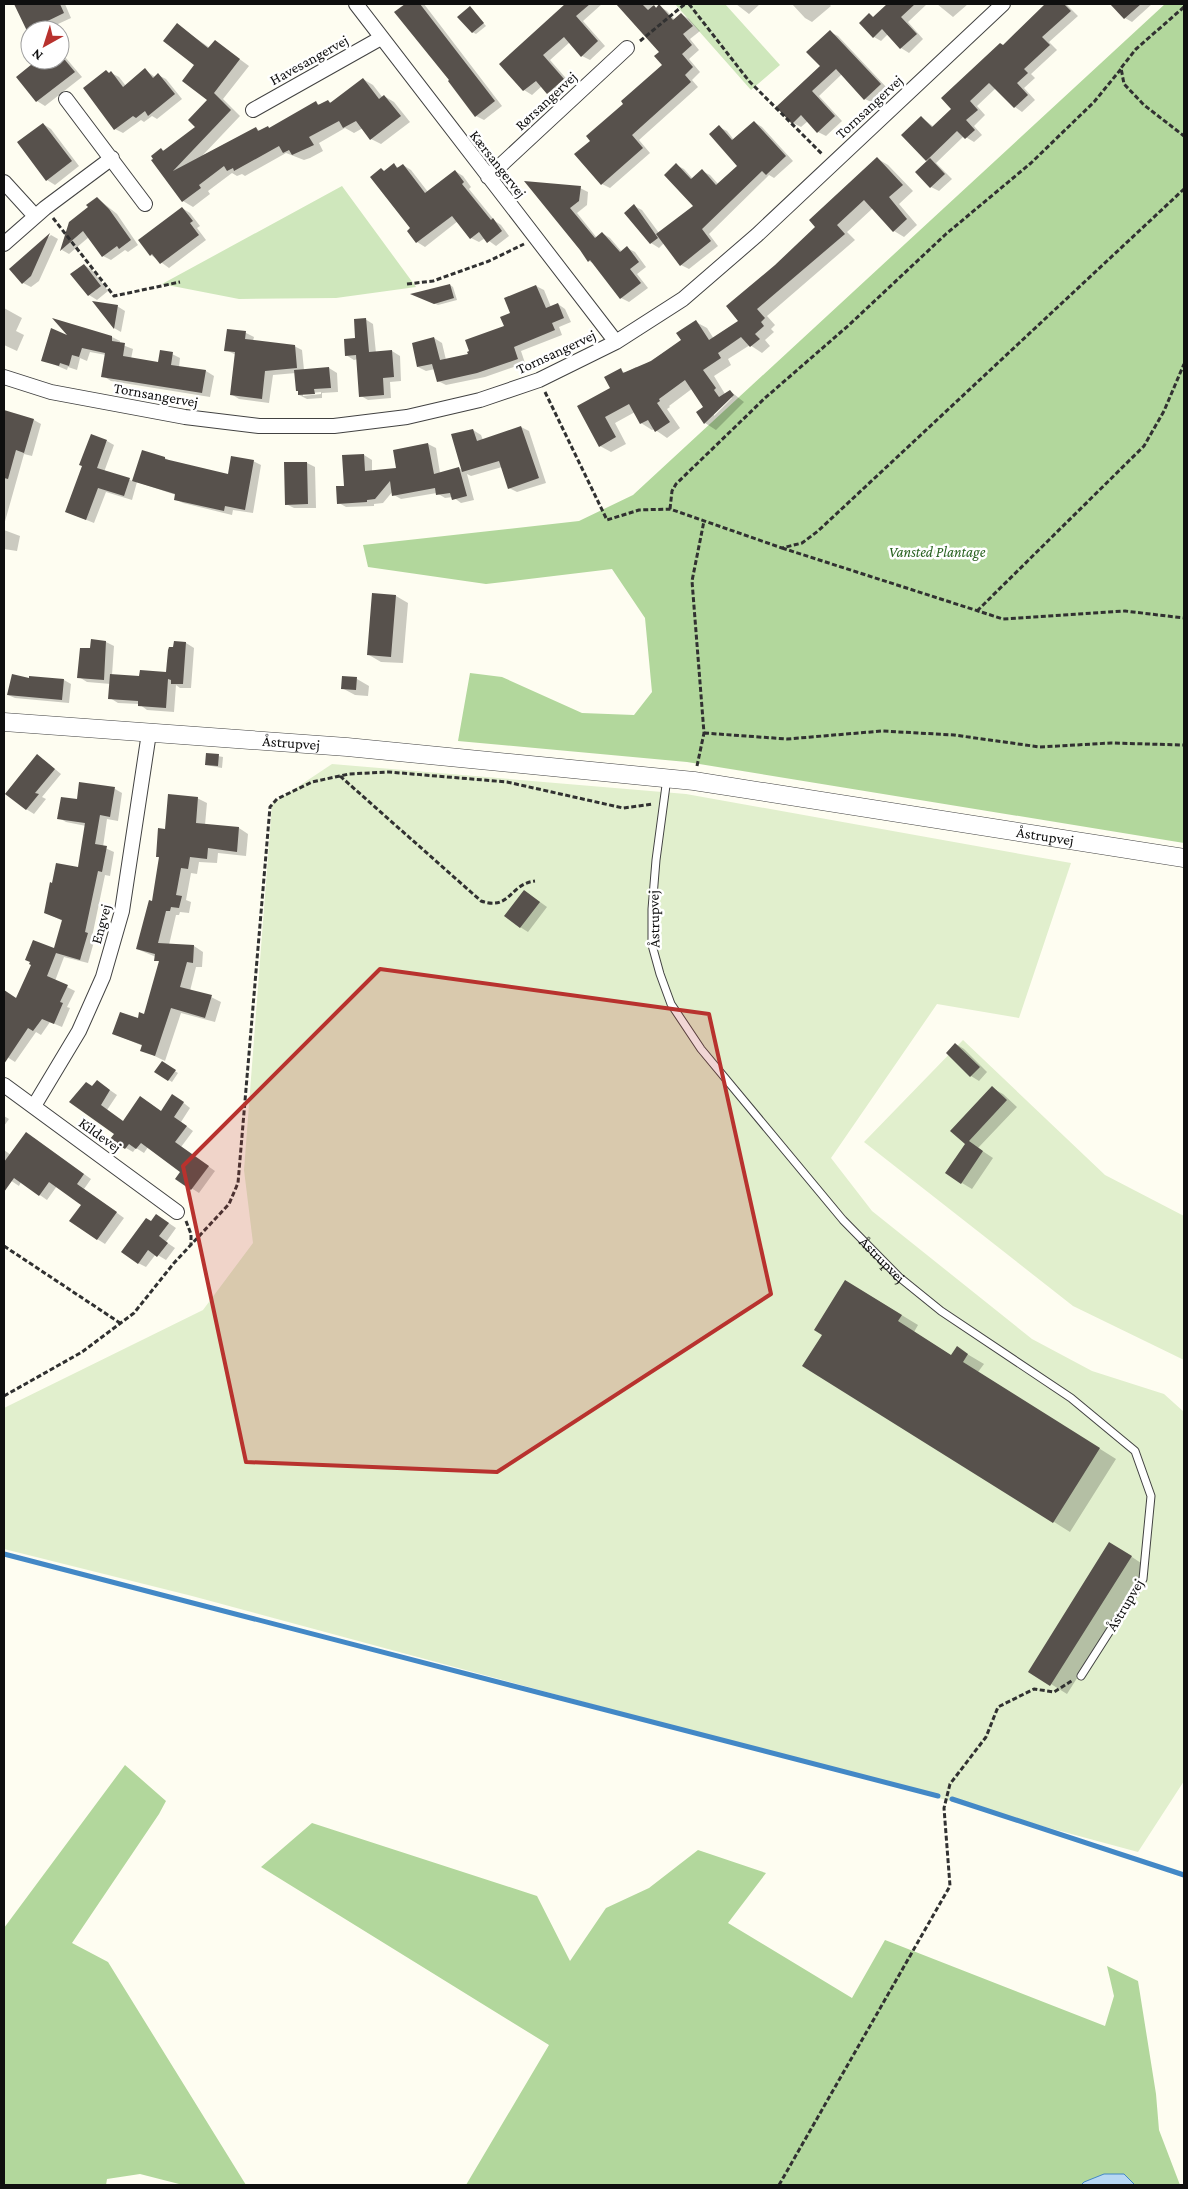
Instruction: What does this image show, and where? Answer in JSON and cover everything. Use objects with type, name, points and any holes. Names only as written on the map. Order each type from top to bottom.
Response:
[{"type":"street","name":"Tornsangervej","points":[[4,377],[51,392],[80,398],[185,418],[259,426],[334,426],[408,417],[480,400],[539,380],[616,342],[683,299],[757,235],[1003,4]]},
{"type":"street","name":"Kærsangervej","points":[[361,6],[382,38],[488,178],[616,342]]},
{"type":"street","name":"Havesangervej","points":[[253,110],[382,38]]},
{"type":"street","name":"Rørsangervej","points":[[488,178],[627,48]]},
{"type":"street","points":[[66,99],[146,204]]},
{"type":"street","points":[[4,244],[40,212],[112,158]]},
{"type":"street","points":[[4,182],[40,212]]},
{"type":"street","name":"Åstrupvej","points":[[4,722],[347,747],[694,780],[1184,858]]},
{"type":"street","name":"Engvej","points":[[34,1106],[80,1031],[103,977],[122,911],[149,733]]},
{"type":"street","name":"Kildevej","points":[[4,1085],[177,1212]]},
{"type":"lane","name":"Åstrupvej","points":[[667,778],[655,870],[652,945],[671,1004],[701,1049],[843,1220],[899,1278],[941,1311],[1071,1398],[1135,1451],[1151,1496],[1143,1579],[1081,1676]]},
{"type":"path","points":[[627,48],[631,48],[685,4]]},
{"type":"path","points":[[689,4],[749,81],[833,164]]},
{"type":"path","points":[[670,509],[672,491],[676,484],[765,398],[849,325],[946,234],[1031,163],[1094,102],[1136,50],[1184,7]]},
{"type":"path","points":[[1121,69],[1124,84],[1144,105],[1184,136]]},
{"type":"path","points":[[782,548],[802,543],[818,531],[1184,189]]},
{"type":"path","points":[[40,212],[114,296],[180,282]]},
{"type":"path","points":[[407,284],[433,281],[489,261],[535,238]]},
{"type":"path","points":[[977,611],[1144,446],[1164,411],[1184,364]]},
{"type":"path","points":[[539,380],[606,520],[639,510],[670,509],[782,548],[1003,619],[1125,611],[1184,618]]},
{"type":"path","points":[[694,780],[704,733],[692,581],[704,521]]},
{"type":"path","points":[[704,733],[787,740],[882,731],[954,735],[1040,747],[1111,744],[1184,745]]},
{"type":"path","points":[[4,1396],[82,1352],[134,1313],[191,1244],[229,1204],[238,1183],[270,807],[277,799],[312,782],[340,776],[389,772],[507,782],[623,808],[664,803]]},
{"type":"path","points":[[340,776],[481,901],[492,904],[503,902],[524,882],[535,881]]},
{"type":"path","points":[[177,1212],[189,1225],[191,1244]]},
{"type":"path","points":[[4,1246],[120,1324]]},
{"type":"path","points":[[779,2185],[950,1886],[944,1808],[950,1784],[986,1737],[998,1707],[1034,1689],[1054,1692],[1081,1676]]},
{"type":"highlighted area","points":[[380,969],[709,1014],[771,1294],[497,1472],[246,1462],[183,1166]]},
{"type":"green space","points":[[675,4],[725,4],[780,65],[751,90]]},
{"type":"green space","name":"Vansted Plantage","points":[[1165,4],[1184,4],[1184,843],[687,762],[458,741],[470,673],[502,677],[582,713],[634,715],[652,692],[645,618],[612,569],[486,584],[368,567],[363,545],[579,521],[633,495]]},
{"type":"green space","points":[[342,186],[416,287],[336,298],[239,299],[162,284]]},
{"type":"green space","points":[[332,764],[686,794],[1071,863],[1019,1018],[937,1004],[831,1158],[872,1211],[1032,1339],[1092,1371],[1164,1394],[1184,1412],[1184,1781],[1138,1852],[192,1596],[4,1549],[4,1408],[203,1310],[253,1243],[244,1170],[272,804]]},
{"type":"green space","points":[[963,1040],[1105,1175],[1184,1216],[1184,1360],[1073,1306],[864,1142]]},
{"type":"green space","points":[[125,1765],[166,1801],[72,1943],[108,1962],[246,2185],[183,2185],[140,2174],[107,2179],[106,2185],[4,2185],[4,1928]]},
{"type":"green space","points":[[312,1823],[537,1896],[570,1961],[606,1908],[649,1888],[698,1850],[766,1873],[728,1923],[852,1998],[885,1940],[1105,2026],[1114,1996],[1107,1966],[1138,1981],[1156,2094],[1159,2130],[1180,2185],[1084,2182],[1081,2185],[466,2185],[549,2045],[261,1867]]},
{"type":"water","points":[[1104,2174],[1124,2174],[1135,2185],[1081,2185]]},
{"type":"building","points":[[14,4],[60,4],[64,13],[50,20],[22,20]]},
{"type":"building","points":[[405,4],[420,4],[495,101],[475,117],[449,80],[394,12]]},
{"type":"building","points":[[565,4],[590,4],[576,16],[598,41],[581,57],[564,37],[543,55],[564,79],[547,94],[536,81],[523,91],[499,64]]},
{"type":"building","points":[[616,4],[642,4],[648,10],[654,5],[656,8],[659,4],[673,20],[681,13],[693,26],[683,34],[692,45],[682,54],[693,67],[685,75],[691,82],[632,135],[643,148],[601,185],[574,154],[590,141],[586,136],[623,104],[621,101],[662,65],[654,56],[659,52]]},
{"type":"building","points":[[887,4],[915,4],[901,17],[917,34],[900,49],[882,29],[873,38],[859,23],[869,13],[873,17]]},
{"type":"building","points":[[1045,4],[1064,4],[1071,11],[1042,37],[1050,45],[1024,69],[1028,73],[1017,83],[1028,95],[1014,108],[989,83],[970,101],[978,110],[966,120],[975,130],[965,139],[957,131],[926,161],[901,135],[921,116],[932,127],[951,109],[941,98],[1000,43],[1003,45]]},
{"type":"building","points":[[1110,4],[1141,4],[1124,19]]},
{"type":"building","points":[[470,6],[484,23],[472,33],[457,17]]},
{"type":"building","points":[[177,23],[208,48],[215,40],[240,59],[214,93],[231,110],[173,171],[256,127],[258,131],[268,126],[269,128],[316,101],[318,105],[328,100],[330,103],[363,78],[379,99],[384,95],[401,116],[370,140],[356,121],[343,128],[339,121],[309,137],[314,145],[292,155],[289,150],[283,153],[279,146],[234,171],[233,168],[227,171],[224,166],[199,185],[201,188],[182,202],[151,160],[153,159],[151,156],[161,148],[163,151],[195,127],[188,120],[207,100],[182,81],[194,65],[163,41]]},
{"type":"building","points":[[830,30],[881,84],[864,100],[836,69],[812,91],[835,116],[817,133],[801,115],[792,124],[776,107],[820,66],[806,52]]},
{"type":"building","points":[[70,66],[75,72],[36,102],[16,77],[25,70],[70,70]]},
{"type":"building","points":[[145,68],[153,78],[158,73],[175,94],[148,116],[145,111],[136,118],[133,116],[114,130],[83,88],[106,70],[109,73],[111,71],[123,87]]},
{"type":"building","points":[[754,121],[786,156],[766,175],[762,171],[702,229],[711,241],[680,266],[656,234],[693,206],[664,175],[676,163],[691,179],[702,169],[716,185],[737,166],[709,134],[719,125],[732,140]]},
{"type":"building","points":[[43,123],[72,161],[46,181],[17,142]]},
{"type":"building","points":[[877,157],[903,185],[889,197],[907,219],[893,232],[864,200],[837,225],[845,234],[757,309],[765,318],[761,322],[764,326],[755,334],[760,339],[750,347],[741,337],[718,353],[721,358],[703,370],[716,388],[714,390],[719,397],[730,390],[734,395],[704,424],[696,412],[703,407],[685,380],[659,399],[660,401],[657,403],[670,422],[655,432],[648,420],[640,424],[629,404],[605,417],[616,437],[599,447],[577,406],[610,388],[604,377],[621,368],[623,373],[651,361],[681,340],[676,333],[696,320],[709,340],[738,321],[726,306],[775,265],[815,227],[809,220]]},
{"type":"building","points":[[930,158],[945,174],[930,188],[915,172]]},
{"type":"building","points":[[394,163],[397,168],[403,164],[425,193],[455,170],[464,182],[462,184],[491,220],[493,218],[502,231],[487,243],[479,232],[470,239],[452,216],[416,243],[407,231],[410,228],[370,177],[381,168],[384,171]]},
{"type":"building","points":[[524,181],[581,186],[579,201],[570,208],[595,238],[602,232],[620,252],[627,246],[639,262],[630,269],[641,283],[620,299]]},
{"type":"building","points":[[97,197],[109,209],[131,240],[119,249],[117,246],[102,257],[83,231],[60,251],[69,222]]},
{"type":"building","points":[[634,204],[658,238],[650,244],[624,213]]},
{"type":"building","points":[[182,207],[193,221],[190,223],[199,235],[160,264],[152,254],[150,256],[138,240]]},
{"type":"building","points":[[50,233],[31,276],[22,284],[9,269]]},
{"type":"building","points":[[84,264],[101,286],[88,296],[70,274]]},
{"type":"building","points":[[450,284],[454,298],[434,304],[410,294]]},
{"type":"building","points":[[536,285],[546,308],[558,303],[564,318],[552,323],[555,330],[514,347],[518,359],[477,373],[437,382],[432,364],[417,367],[412,343],[434,337],[440,360],[468,354],[467,352],[469,351],[465,340],[504,326],[500,317],[510,313],[504,298]]},
{"type":"building","points":[[92,301],[118,305],[114,329]]},
{"type":"building","points":[[52,318],[112,336],[112,341],[125,343],[123,356],[158,362],[160,350],[173,352],[171,365],[206,370],[202,393],[101,377],[105,353],[82,348],[79,357],[72,355],[69,366],[60,363],[59,366],[41,361],[51,328],[67,335]]},
{"type":"building","points":[[366,318],[369,352],[392,350],[394,377],[383,378],[384,395],[359,397],[356,355],[345,356],[344,339],[355,338],[354,319]]},
{"type":"building","points":[[227,329],[246,331],[245,339],[295,345],[297,368],[265,371],[262,399],[230,395],[235,352],[224,351]]},
{"type":"building","points":[[329,367],[331,388],[314,389],[315,394],[298,395],[294,370]]},
{"type":"building","points":[[4,410],[34,419],[24,453],[16,450],[8,479],[4,478]]},
{"type":"building","points":[[521,426],[539,478],[508,489],[499,461],[462,472],[451,434],[473,429],[477,441]]},
{"type":"building","points":[[91,434],[107,440],[97,468],[130,478],[124,496],[98,488],[86,520],[65,512],[82,466],[79,465]]},
{"type":"building","points":[[428,443],[434,474],[459,467],[467,496],[452,500],[450,493],[436,495],[435,488],[392,496],[390,481],[375,499],[367,500],[367,502],[337,504],[336,486],[344,486],[342,455],[364,454],[365,471],[396,468],[393,450]]},
{"type":"building","points":[[142,450],[165,457],[165,459],[228,474],[231,456],[254,460],[245,510],[225,506],[224,511],[174,500],[175,494],[132,481]]},
{"type":"building","points":[[284,462],[307,462],[308,504],[285,505]]},
{"type":"building","points":[[372,593],[396,595],[391,657],[367,655]]},
{"type":"building","points":[[91,639],[106,641],[104,680],[77,678],[80,648],[90,648]]},
{"type":"building","points":[[174,641],[186,642],[183,684],[171,684],[171,680],[168,679],[166,708],[138,706],[138,701],[108,699],[110,674],[139,676],[140,670],[166,672],[168,650],[169,647],[173,647]]},
{"type":"building","points":[[12,674],[29,678],[29,676],[64,679],[62,700],[7,695]]},
{"type":"building","points":[[342,676],[357,677],[356,690],[341,689]]},
{"type":"building","points":[[206,753],[219,754],[218,766],[205,765]]},
{"type":"building","points":[[37,754],[55,769],[35,793],[39,794],[26,810],[5,794]]},
{"type":"building","points":[[79,782],[115,787],[110,817],[100,815],[95,844],[107,846],[102,872],[98,871],[85,932],[88,933],[80,960],[56,953],[47,976],[68,985],[60,1002],[63,1003],[54,1024],[42,1019],[33,1031],[28,1028],[4,1064],[4,990],[16,998],[31,965],[29,964],[30,962],[25,960],[33,940],[54,948],[62,920],[44,913],[50,882],[52,883],[56,863],[78,867],[85,823],[57,819],[61,797],[77,799]]},
{"type":"building","points":[[168,794],[198,797],[196,823],[239,827],[237,852],[208,848],[207,859],[190,857],[188,869],[181,868],[176,895],[182,896],[179,908],[171,907],[170,911],[166,911],[158,943],[194,945],[193,963],[187,962],[180,987],[212,995],[205,1018],[171,1008],[155,1056],[140,1051],[142,1045],[112,1034],[120,1012],[138,1018],[139,1012],[144,1014],[159,961],[154,961],[155,954],[136,949],[149,900],[152,901],[159,857],[156,857],[158,828],[165,829]]},
{"type":"building","points":[[524,890],[540,902],[520,928],[504,916]]},
{"type":"building","points":[[955,1043],[980,1067],[970,1077],[946,1053]]},
{"type":"building","points":[[162,1061],[176,1070],[168,1081],[154,1072]]},
{"type":"building","points":[[97,1080],[110,1090],[101,1105],[123,1121],[140,1096],[161,1111],[172,1094],[184,1102],[174,1117],[187,1126],[175,1142],[209,1166],[191,1190],[175,1179],[180,1172],[141,1143],[136,1149],[129,1144],[125,1149],[110,1139],[114,1134],[69,1102],[86,1082],[92,1086]]},
{"type":"building","points":[[992,1086],[1007,1100],[969,1141],[983,1151],[961,1184],[945,1173],[965,1144],[950,1131]]},
{"type":"building","points":[[26,1132],[84,1174],[77,1184],[117,1212],[97,1240],[69,1221],[81,1205],[49,1182],[39,1196],[14,1178],[4,1192],[4,1162]]},
{"type":"building","points":[[156,1214],[169,1223],[159,1236],[168,1243],[157,1257],[148,1250],[138,1264],[121,1252],[146,1218],[151,1221]]},
{"type":"building","points":[[845,1280],[902,1315],[898,1321],[951,1355],[957,1346],[968,1354],[963,1362],[1100,1448],[1053,1523],[802,1366],[822,1335],[814,1330]]},
{"type":"building","points":[[1109,1542],[1132,1556],[1050,1686],[1028,1672]]},
{"type":"waterway","points":[[4,1554],[938,1796]]},
{"type":"waterway","points":[[952,1799],[1184,1875]]}]
